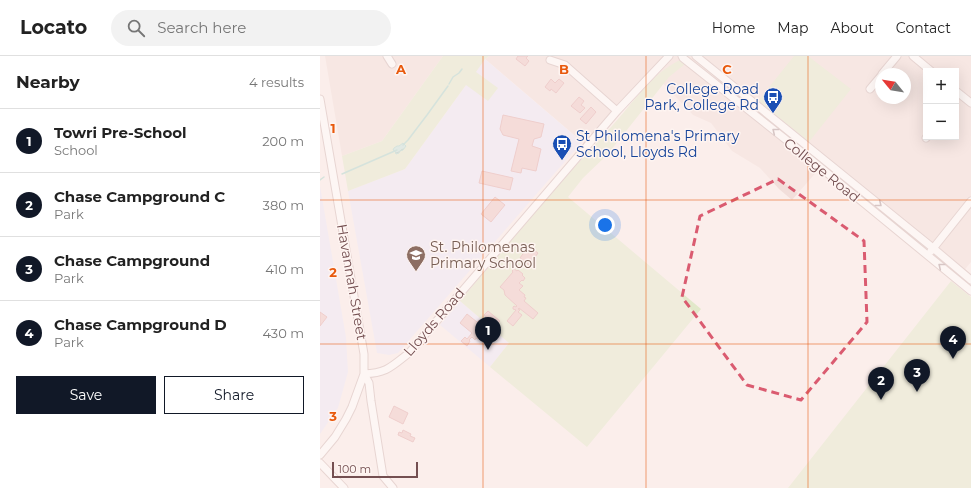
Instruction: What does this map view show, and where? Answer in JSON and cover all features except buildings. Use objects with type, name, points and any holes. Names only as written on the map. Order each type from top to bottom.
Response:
[{"type":"street","points":[[387,56],[392,64]]},
{"type":"street","name":"Lloyds Road","points":[[364,374],[372,374],[388,370],[409,353],[617,111],[669,56]]},
{"type":"street","name":"College Road","points":[[682,56],[971,291]]},
{"type":"street","name":"College Road","points":[[696,56],[933,248],[969,279],[962,284]]},
{"type":"street","points":[[888,68],[897,56]]},
{"type":"street","points":[[913,56],[928,68]]},
{"type":"street","points":[[550,60],[565,66],[617,111]]},
{"type":"street","points":[[870,89],[875,83]]},
{"type":"street","points":[[959,93],[971,103]]},
{"type":"street","name":"Havannah Street","points":[[320,99],[364,354],[364,374],[352,406],[335,437],[320,455]]},
{"type":"street","points":[[927,255],[971,201]]},
{"type":"street","points":[[364,374],[369,383],[383,476],[393,488]]},
{"type":"street","points":[[320,463],[344,488]]},
{"type":"highlighted area","points":[[778,179],[864,241],[867,322],[801,400],[747,385],[682,297],[700,216]]},
{"type":"shaded area","points":[[325,56],[443,56],[382,141],[342,156]]},
{"type":"shaded area","points":[[489,56],[971,56],[971,262],[962,273],[826,161],[792,200],[779,189],[760,168],[732,151],[711,123],[693,115],[653,73],[587,146],[485,59]]},
{"type":"shaded area","name":"St. Philomenas Primary School","points":[[485,59],[582,142],[398,353],[389,355],[377,353],[348,191],[405,169]]},
{"type":"shaded area","points":[[320,186],[346,337],[348,372],[338,408],[320,434]]},
{"type":"shaded area","points":[[460,301],[509,343],[490,367],[440,325]]},
{"type":"green space","points":[[443,56],[489,56],[485,59],[476,72],[498,88],[488,101],[466,85],[405,169],[348,191],[342,156],[382,141]]},
{"type":"green space","points":[[794,56],[808,56],[851,89],[809,142],[758,101]]},
{"type":"green space","points":[[680,60],[685,64],[669,77],[607,155],[583,178],[568,197],[701,309],[587,447],[490,367],[509,343],[460,301],[532,215],[643,89],[661,73]]},
{"type":"green space","points":[[951,281],[971,297],[971,488],[788,488]]},
{"type":"water","points":[[403,143],[406,146],[403,150],[396,154],[393,150],[394,148]]},
{"type":"waterway","points":[[449,84],[453,77],[462,69]]},
{"type":"waterway","points":[[403,145],[448,86]]},
{"type":"waterway","points":[[342,174],[397,150]]},
{"type":"waterway","points":[[320,180],[324,177]]},
{"type":"place","name":"College Road Park, College Rd","points":[[773,114]]},
{"type":"place","name":"St Philomena's Primary School, Lloyds Rd","points":[[562,161]]},
{"type":"place","name":"St. Philomenas Primary School","points":[[416,272]]},
{"type":"place","name":"Towri Pre-School","points":[[488,350]]},
{"type":"place","name":"Chase Campground D","points":[[953,359]]},
{"type":"place","name":"Chase Campground","points":[[917,392]]},
{"type":"place","name":"Chase Campground C","points":[[881,400]]}]
